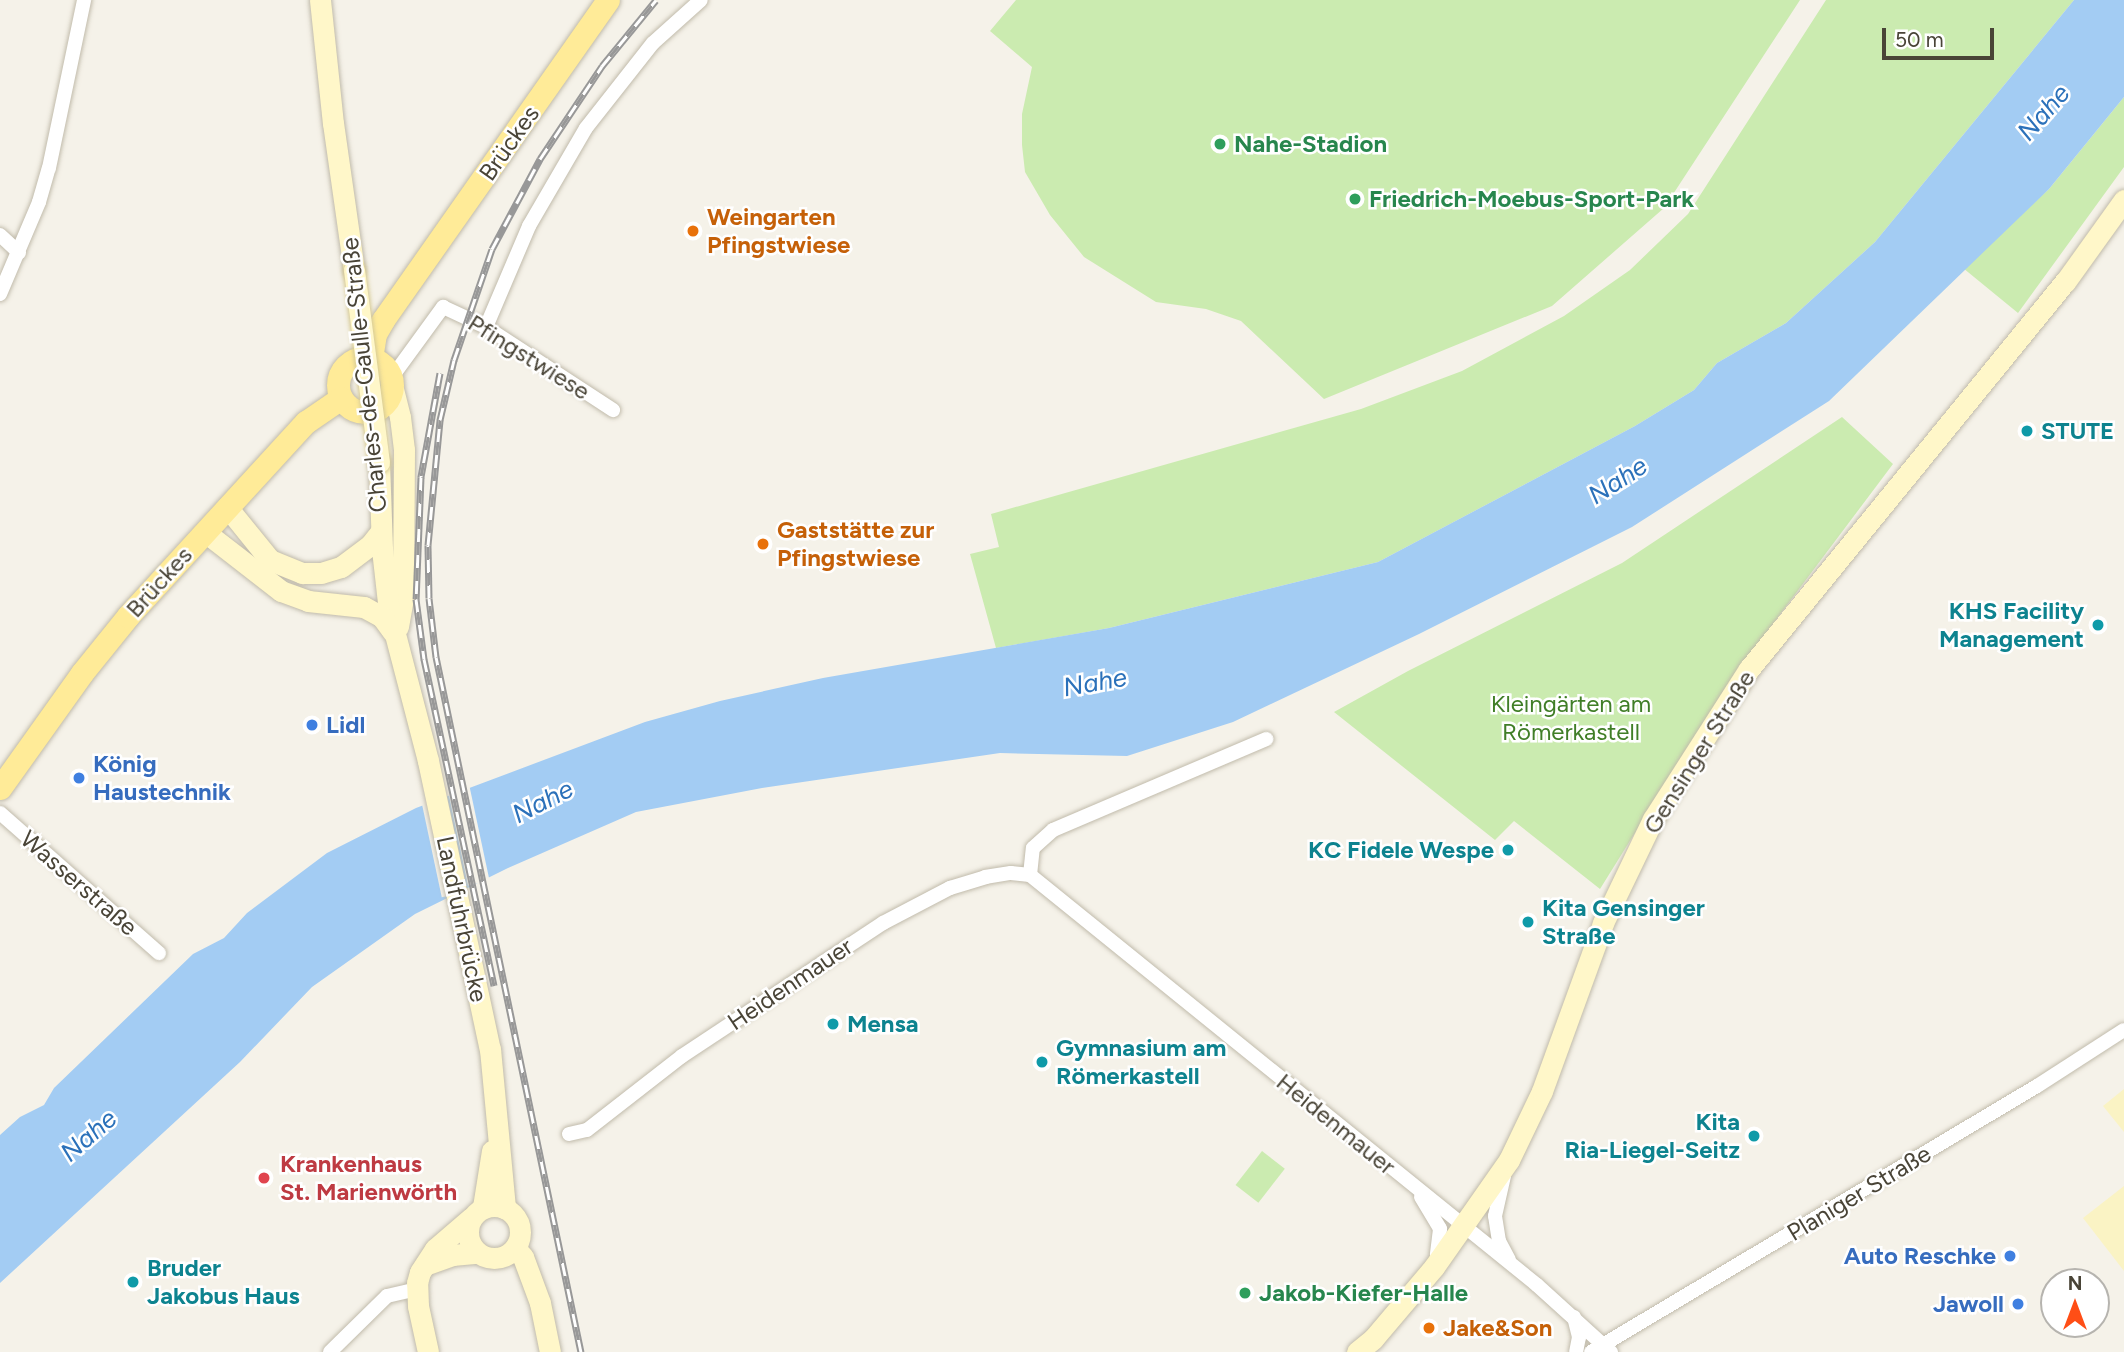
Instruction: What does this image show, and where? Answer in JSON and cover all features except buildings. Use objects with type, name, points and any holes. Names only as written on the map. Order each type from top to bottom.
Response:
[{"type":"main road","name":"Brückes","points":[[372,359],[375,334],[383,320],[608,0]]},
{"type":"main road","points":[[372,359],[384,365],[392,383],[385,404],[370,412],[353,410],[341,398],[338,381],[341,372],[354,360],[372,359]]},
{"type":"main road","name":"Brückes","points":[[0,788],[82,673],[205,531],[306,422],[341,398]]},
{"type":"street","points":[[0,294],[19,253],[49,168],[84,0]]},
{"type":"street","name":"Charles-de-Gaulle-Straße","points":[[320,0],[331,111],[379,462],[387,599],[434,788]]},
{"type":"street","points":[[486,327],[530,226],[586,128],[653,43],[701,0]]},
{"type":"street","name":"Gensinger Straße","points":[[1357,1352],[1373,1339],[1434,1267],[1465,1227],[1509,1160],[1542,1091],[1603,923],[1648,830],[1742,680],[2065,282],[2124,200]]},
{"type":"street","points":[[0,234],[19,253]]},
{"type":"street","name":"Pfingstwiese","points":[[392,383],[443,307],[486,327],[613,410]]},
{"type":"street","points":[[392,383],[404,450],[403,598],[395,636]]},
{"type":"street","points":[[227,507],[270,560],[302,573],[321,573],[341,567],[371,544],[382,531]]},
{"type":"street","points":[[205,531],[281,591],[308,601],[364,607],[382,617],[395,636]]},
{"type":"street","points":[[1030,875],[1033,848],[1053,830],[1266,739]]},
{"type":"street","name":"Landfuhrbrücke","points":[[434,788],[489,1049],[496,1105]]},
{"type":"street","name":"Wasserstraße","points":[[0,813],[159,953]]},
{"type":"street","name":"Heidenmauer","points":[[569,1134],[587,1130],[682,1056],[883,923],[950,888],[985,877],[1030,875],[1511,1264],[1607,1348]]},
{"type":"street","name":"Planiger Straße","points":[[1591,1352],[1607,1348],[2037,1086],[2124,1030]]},
{"type":"street","points":[[496,1105],[505,1208],[514,1215],[519,1226],[519,1237],[507,1253]]},
{"type":"street","points":[[496,1105],[477,1213],[467,1233],[477,1252],[488,1258],[507,1253],[523,1257],[540,1303],[550,1352]]},
{"type":"street","points":[[1509,1160],[1495,1216],[1499,1241],[1511,1264]]},
{"type":"street","name":"Heidenmauer","points":[[1415,1187],[1440,1229],[1434,1267]]},
{"type":"street","points":[[428,1352],[417,1289],[423,1266],[447,1238],[477,1213],[505,1208]]},
{"type":"street","points":[[423,1266],[453,1255],[477,1252]]},
{"type":"street","points":[[330,1352],[387,1296],[417,1289]]},
{"type":"street","points":[[1574,1317],[1579,1337],[1576,1352]]},
{"type":"green space","name":"Friedrich-Moebus-Sport-Park","points":[[1016,0],[1800,0],[1664,208],[1552,306],[1324,399],[1241,321],[1206,309],[1156,302],[1084,257],[1050,215],[1025,172],[1022,114],[1032,67],[990,31]]},
{"type":"green space","points":[[1826,0],[2074,0],[1875,242],[1786,323],[1717,363],[1694,390],[1635,426],[1378,562],[1109,628],[996,648],[970,554],[999,547],[991,514],[1361,409],[1462,371],[1564,316],[1630,270],[1688,214]]},
{"type":"green space","points":[[2124,97],[2124,167],[2018,313],[1963,268],[2049,189]]},
{"type":"green space","name":"Kleingärten am Römerkastell","points":[[1842,417],[1893,464],[1727,685],[1600,889],[1514,821],[1495,840],[1334,712],[1408,671],[1622,563]]},
{"type":"green space","points":[[1262,1151],[1285,1169],[1258,1203],[1236,1185]]},
{"type":"sand","points":[[2124,1089],[2124,1132],[2103,1106]]},
{"type":"sand","points":[[2124,1186],[2124,1271],[2083,1218]]},
{"type":"water","name":"Nahe","points":[[2074,0],[2124,0],[2124,97],[2049,189],[1829,401],[1632,527],[1419,634],[1233,722],[1127,756],[1000,753],[762,788],[636,812],[508,868],[415,914],[312,987],[240,1062],[0,1283],[0,1135],[20,1117],[44,1105],[54,1088],[193,954],[224,938],[247,913],[327,853],[416,808],[645,722],[720,701],[823,678],[1109,628],[1378,562],[1635,426],[1694,390],[1717,363],[1786,323],[1875,242]]},
{"type":"pier","points":[[469,784],[490,881],[468,885],[447,789]]},
{"type":"pier","points":[[446,792],[467,892],[442,897],[421,797]]},
{"type":"railway","points":[[581,1352],[436,657],[429,598],[428,545],[440,420],[454,360],[492,249],[540,159],[602,66],[656,0]]},
{"type":"railway","points":[[440,373],[421,477],[416,599],[424,659],[494,986]]},
{"type":"place","name":"Nahe-Stadion","points":[[1220,144]]},
{"type":"place","name":"Friedrich-Moebus-Sport-Park","points":[[1355,199]]},
{"type":"place","name":"Weingarten Pfingstwiese","points":[[693,231]]},
{"type":"place","name":"STUTE","points":[[2027,431]]},
{"type":"place","name":"Gaststätte zur Pfingstwiese","points":[[763,544]]},
{"type":"place","name":"KHS Facility Management","points":[[2098,625]]},
{"type":"place","name":"Lidl","points":[[312,725]]},
{"type":"place","name":"König Haustechnik","points":[[79,778]]},
{"type":"place","name":"KC Fidele Wespe","points":[[1508,850]]},
{"type":"place","name":"Kita Gensinger Straße","points":[[1528,922]]},
{"type":"place","name":"Mensa","points":[[833,1024]]},
{"type":"place","name":"Gymnasium am Römerkastell","points":[[1042,1062]]},
{"type":"place","name":"Kita Ria-Liegel-Seitz","points":[[1754,1136]]},
{"type":"place","name":"Krankenhaus St. Marienwörth","points":[[264,1178]]},
{"type":"place","name":"Auto Reschke","points":[[2010,1256]]},
{"type":"place","name":"Bruder Jakobus Haus","points":[[133,1282]]},
{"type":"place","name":"Jakob-Kiefer-Halle","points":[[1245,1293]]},
{"type":"place","name":"Jawoll","points":[[2018,1304]]},
{"type":"place","name":"Jake&Son","points":[[1429,1328]]}]
